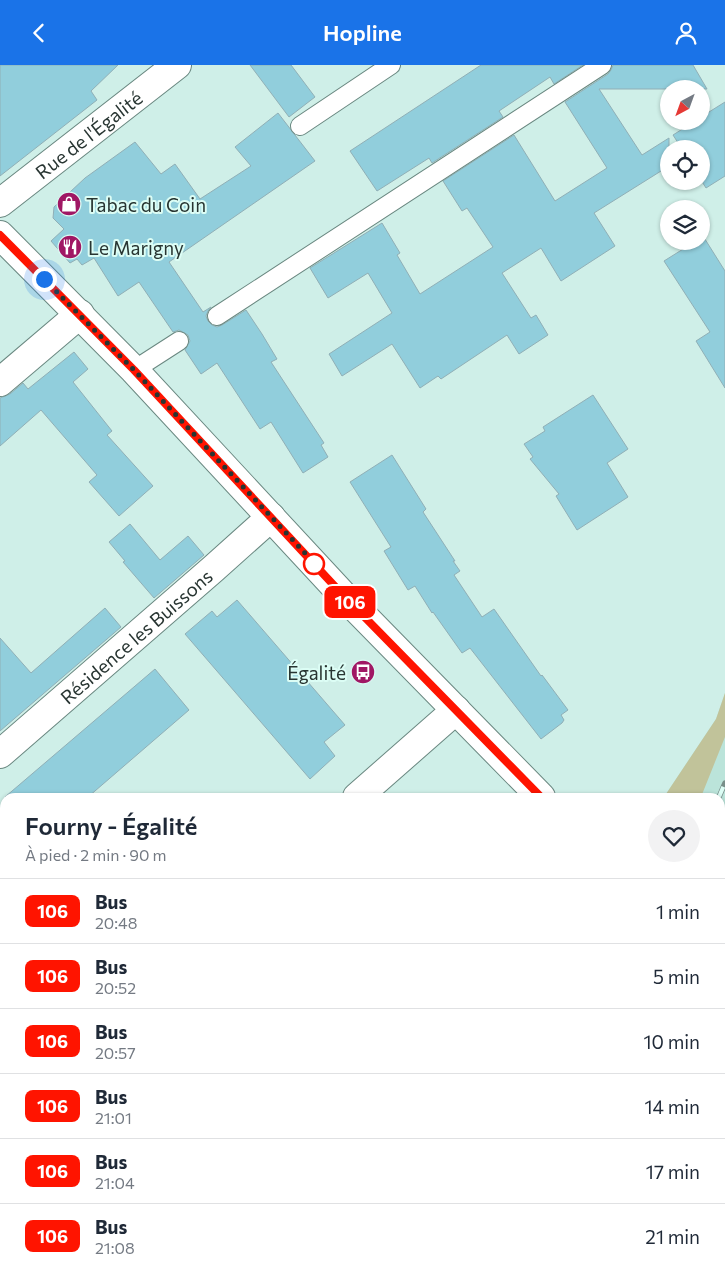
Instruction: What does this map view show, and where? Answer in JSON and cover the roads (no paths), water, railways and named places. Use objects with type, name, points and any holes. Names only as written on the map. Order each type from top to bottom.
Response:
[{"type":"street","name":"Rue de l'Égalité","points":[[0,203],[177,65]]},
{"type":"street","points":[[0,235],[134,370],[348,600],[537,793]]},
{"type":"street","points":[[0,382],[80,314]]},
{"type":"street","name":"Résidence les Buissons","points":[[0,754],[271,517]]},
{"type":"street","points":[[361,793],[456,710]]},
{"type":"lane","points":[[300,126],[391,65]]},
{"type":"lane","points":[[217,316],[602,65]]},
{"type":"lane","points":[[134,370],[179,341]]},
{"type":"railway","points":[[721,793],[725,783]]},
{"type":"place","name":"Tabac du Coin","points":[[69,204]]},
{"type":"place","name":"Le Marigny","points":[[70,247]]},
{"type":"place","name":"Égalité","points":[[363,672]]}]
